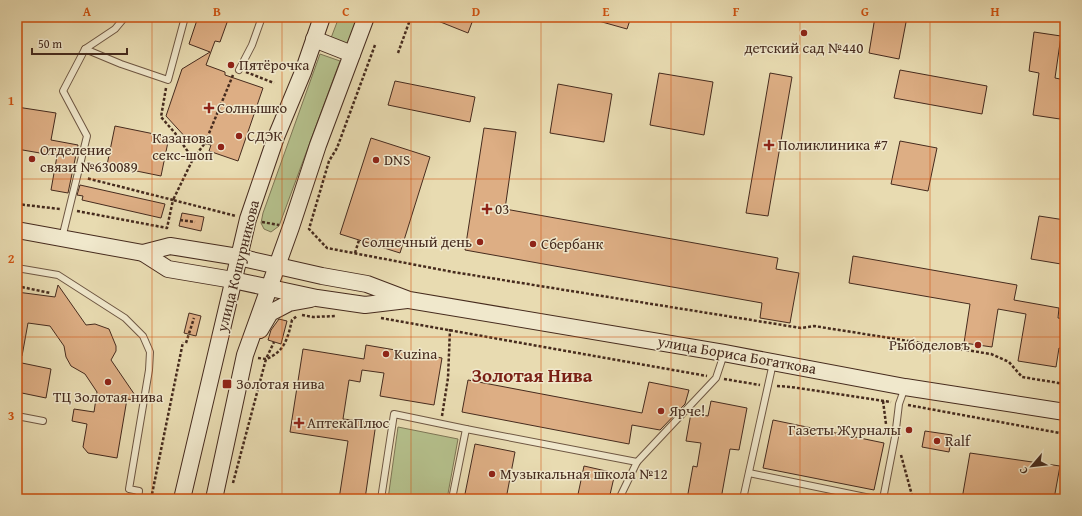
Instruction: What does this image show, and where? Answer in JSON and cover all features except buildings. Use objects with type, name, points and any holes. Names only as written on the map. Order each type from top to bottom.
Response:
[{"type":"main road","name":"улица Кошурникова","points":[[182,499],[248,219],[276,137],[303,72],[322,17]]},
{"type":"main road","name":"улица Кошурникова","points":[[214,499],[243,365],[252,333],[278,265],[318,145],[366,17]]},
{"type":"main road","points":[[314,39],[352,54]]},
{"type":"main road","name":"улица Бориса Богаткова","points":[[17,230],[143,253],[168,269],[270,287],[317,298],[365,305],[409,300]]},
{"type":"main road","name":"улица Бориса Богаткова","points":[[143,253],[170,246],[238,257],[322,276],[368,284],[409,300],[724,353],[905,387],[1065,412]]},
{"type":"main road","points":[[243,365],[270,313],[289,303],[317,298]]},
{"type":"lane","points":[[62,238],[87,136],[63,91],[85,49],[114,30],[125,17]]},
{"type":"lane","points":[[85,49],[121,64],[168,80],[185,17]]},
{"type":"lane","points":[[242,71],[262,17]]},
{"type":"lane","points":[[17,268],[58,276],[125,318],[143,336],[150,352],[150,370],[129,489],[139,491],[138,499]]},
{"type":"lane","points":[[619,499],[636,462],[716,378],[724,353]]},
{"type":"lane","points":[[743,499],[773,363]]},
{"type":"lane","points":[[883,499],[895,437],[899,404],[905,387]]},
{"type":"lane","points":[[381,499],[394,414],[636,462]]},
{"type":"lane","points":[[17,416],[43,421]]},
{"type":"lane","points":[[452,499],[466,429]]},
{"type":"lane","points":[[749,473],[876,499]]},
{"type":"path","points":[[398,53],[411,17]]},
{"type":"path","points":[[375,45],[337,148],[329,161],[309,229],[327,248],[453,272],[793,327],[801,328],[814,326],[991,354],[1009,362],[1022,377],[1065,384]]},
{"type":"path","points":[[76,204],[75,211],[166,228],[173,200],[192,159],[205,142],[232,77],[242,71],[274,82]]},
{"type":"path","points":[[168,80],[161,117],[175,133],[192,159]]},
{"type":"path","points":[[82,177],[173,200]]},
{"type":"path","points":[[17,204],[44,208],[68,209]]},
{"type":"path","points":[[180,220],[195,222]]},
{"type":"path","points":[[355,253],[359,240]]},
{"type":"path","points":[[17,286],[50,293]]},
{"type":"path","points":[[258,358],[266,359],[274,356],[281,350],[286,343],[292,320],[299,315],[313,318],[341,316]]},
{"type":"path","points":[[377,317],[716,378],[767,386],[791,387],[899,404],[1065,434]]},
{"type":"path","points":[[151,499],[185,342],[194,318]]},
{"type":"path","points":[[443,408],[448,378],[450,329]]},
{"type":"path","points":[[233,484],[266,359],[274,342]]},
{"type":"path","points":[[904,467],[913,499]]},
{"type":"green space","points":[[339,17],[360,17],[349,45],[331,38]]},
{"type":"green space","points":[[320,54],[340,61],[279,226],[271,232],[264,229],[261,223],[263,213]]},
{"type":"green space","points":[[398,427],[458,439],[447,499],[388,499]]},
{"type":"place","name":"детский сад №440","points":[[804,33]]},
{"type":"place","name":"Пятёрочка","points":[[231,65]]},
{"type":"place","name":"Солнышко","points":[[209,108]]},
{"type":"place","name":"СДЭК","points":[[239,136]]},
{"type":"place","name":"Поликлиника #7","points":[[769,145]]},
{"type":"place","name":"Казанова секс-шоп","points":[[221,147]]},
{"type":"place","name":"Отделение связи №630089","points":[[32,159]]},
{"type":"place","name":"DNS","points":[[376,160]]},
{"type":"place","name":"03","points":[[487,209]]},
{"type":"place","name":"Солнечный день","points":[[480,242]]},
{"type":"place","name":"Сбербанк","points":[[533,244]]},
{"type":"place","name":"Рыбоделовъ","points":[[978,345]]},
{"type":"place","name":"Kuzina","points":[[386,354]]},
{"type":"place","name":"ТЦ Золотая нива","points":[[108,382]]},
{"type":"place","name":"Золотая нива","points":[[227,384]]},
{"type":"place","name":"Ярче!","points":[[661,411]]},
{"type":"place","name":"АптекаПлюс","points":[[299,423]]},
{"type":"place","name":"Газеты Журналы","points":[[909,430]]},
{"type":"place","name":"Ralf","points":[[937,441]]},
{"type":"place","name":"Музыкальная школа №12","points":[[492,474]]},
{"type":"district","name":"Золотая Нива","points":[[532,375]]}]
